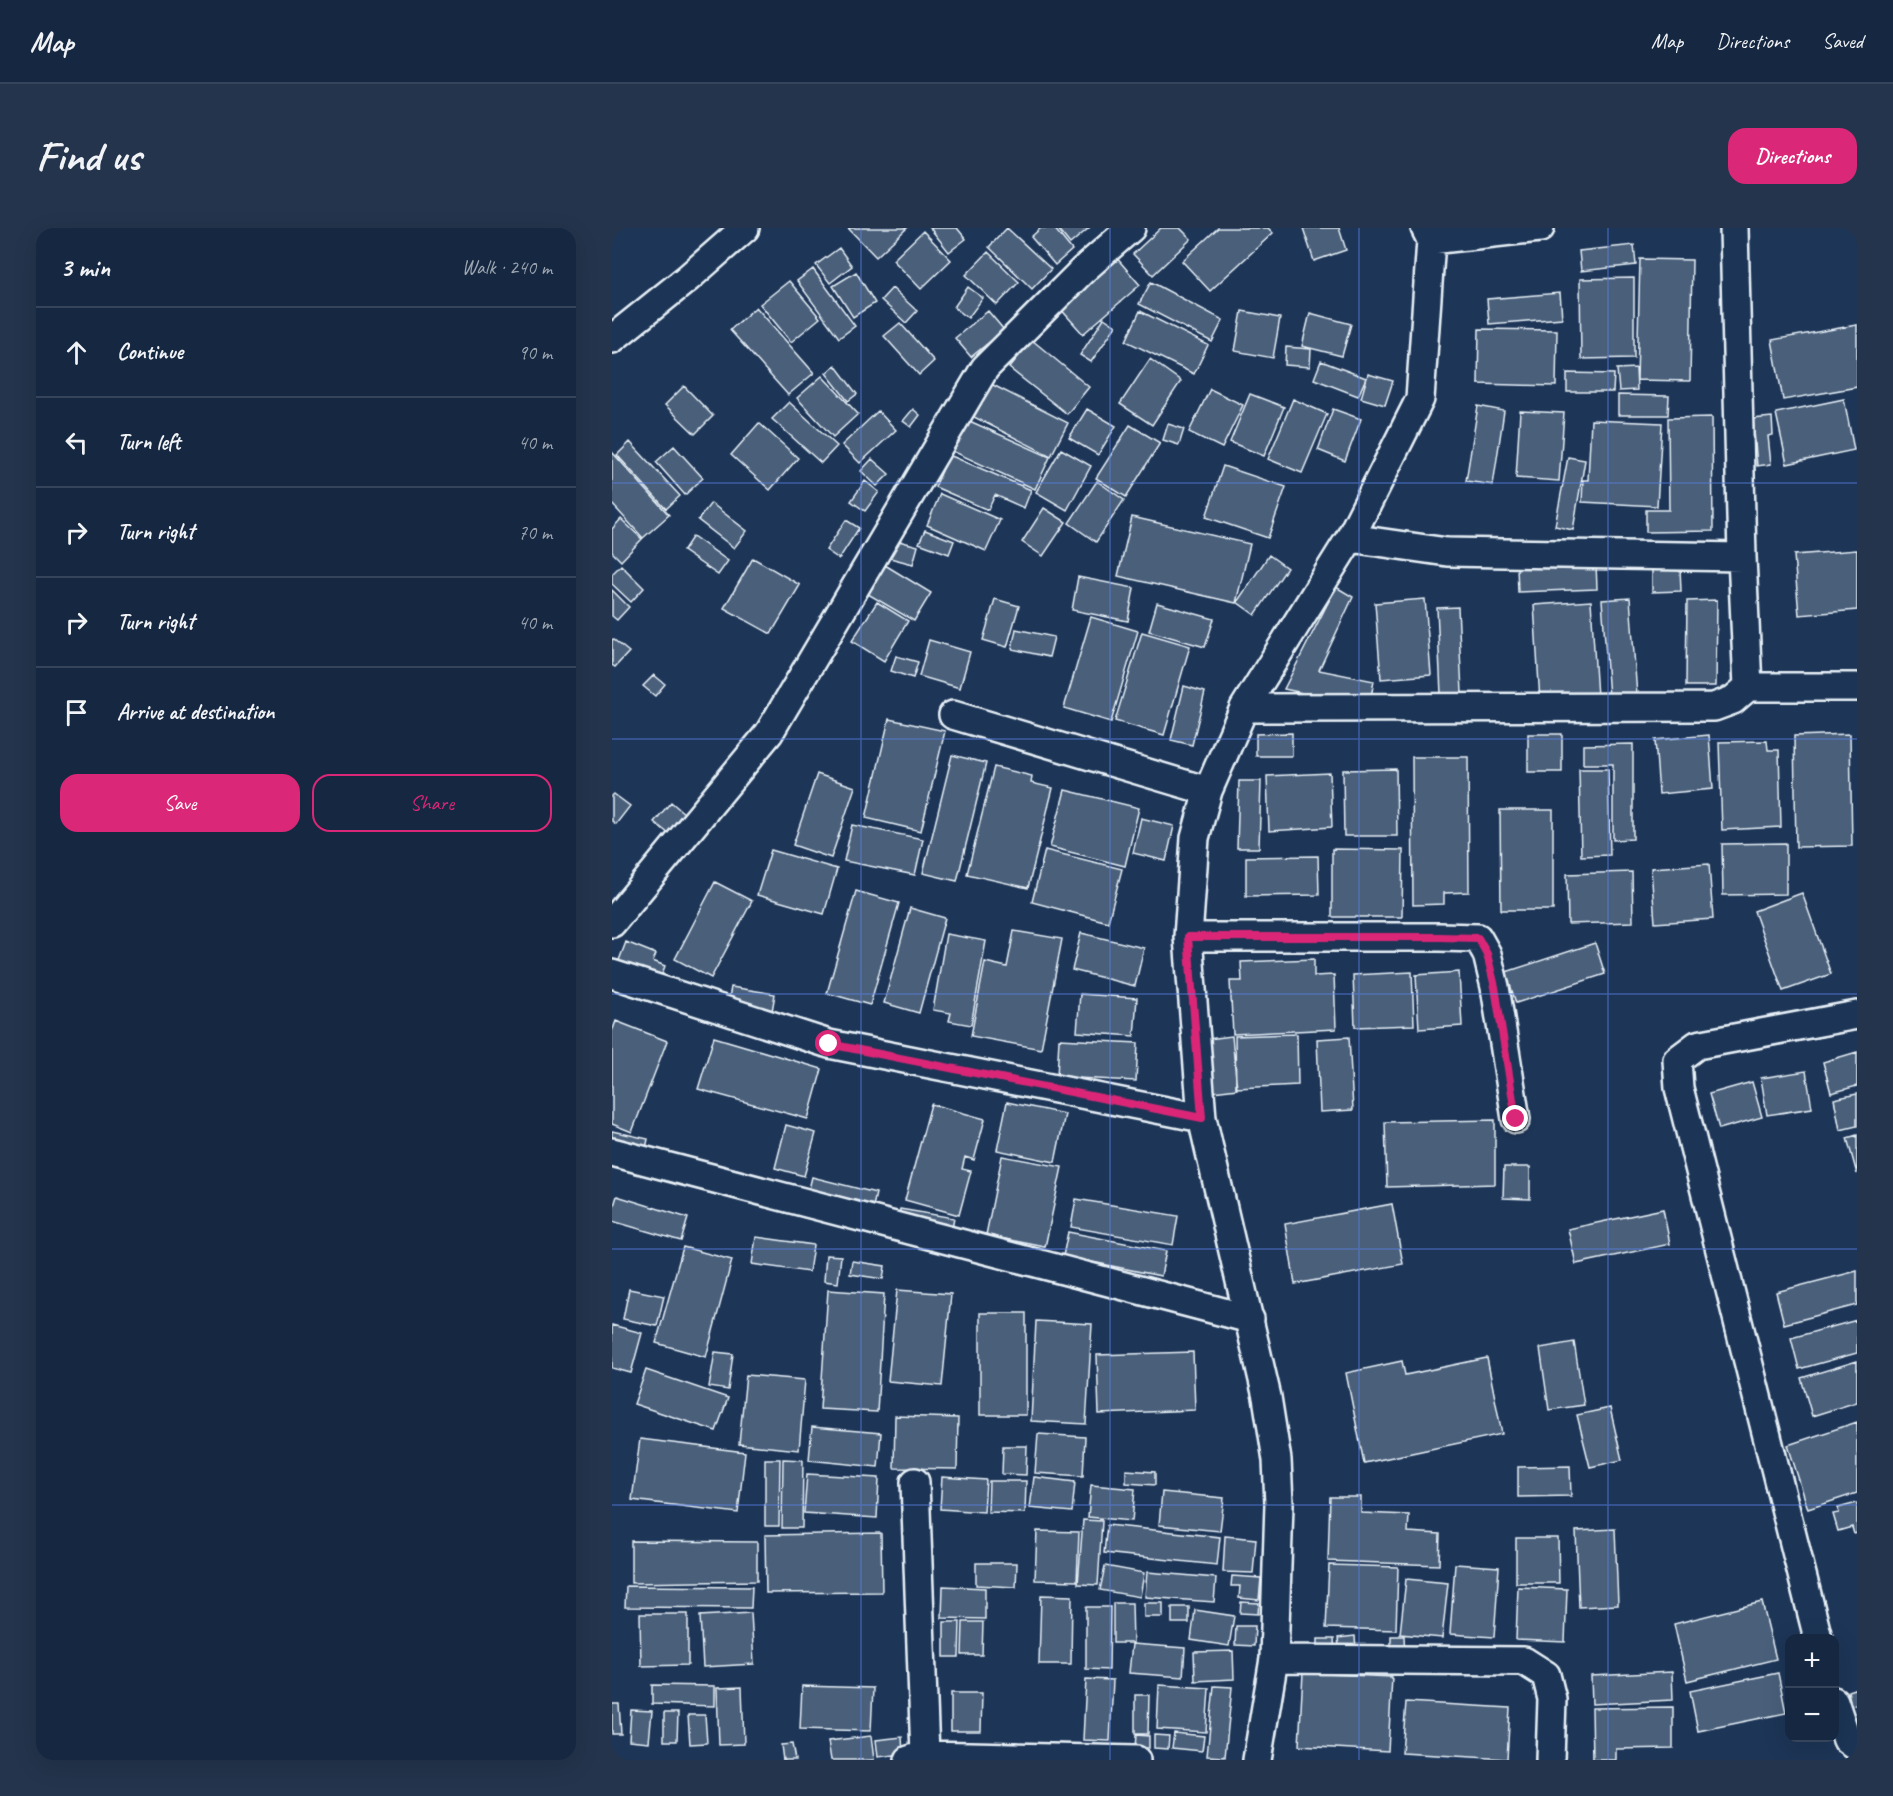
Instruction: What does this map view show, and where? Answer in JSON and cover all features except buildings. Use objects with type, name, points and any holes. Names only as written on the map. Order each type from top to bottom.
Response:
[{"type":"street","points":[[612,339],[688,278],[745,228]]},
{"type":"street","points":[[612,923],[769,733],[985,368],[1083,270],[1131,228]]},
{"type":"street","points":[[1257,1760],[1274,1659],[1279,1504],[1277,1460],[1268,1397],[1202,1118],[1188,937],[1195,838],[1208,791],[1244,708],[1350,538],[1420,399],[1428,234],[1540,228]]},
{"type":"street","points":[[1734,228],[1742,557],[1748,687]]},
{"type":"street","points":[[1350,538],[1447,552],[1742,557]]},
{"type":"street","points":[[1244,708],[1714,707],[1733,700],[1748,687],[1857,687]]},
{"type":"street","points":[[953,715],[1208,791]]},
{"type":"street","points":[[1188,937],[1478,938],[1487,954],[1495,987],[1516,1119]]},
{"type":"street","points":[[612,974],[829,1044],[1202,1118]]},
{"type":"street","points":[[1817,1634],[1679,1088],[1677,1060],[1697,1044],[1857,1015]]},
{"type":"street","points":[[612,1152],[1250,1319]]},
{"type":"street","points":[[915,1482],[916,1758],[1136,1760]]},
{"type":"street","points":[[1274,1659],[1524,1660],[1546,1675],[1552,1699],[1550,1760]]},
{"type":"street","points":[[1839,1716],[1847,1740],[1857,1747]]},
{"type":"route","points":[[829,1044],[1202,1118],[1188,937],[1478,938],[1487,954],[1495,987],[1516,1119]]}]
